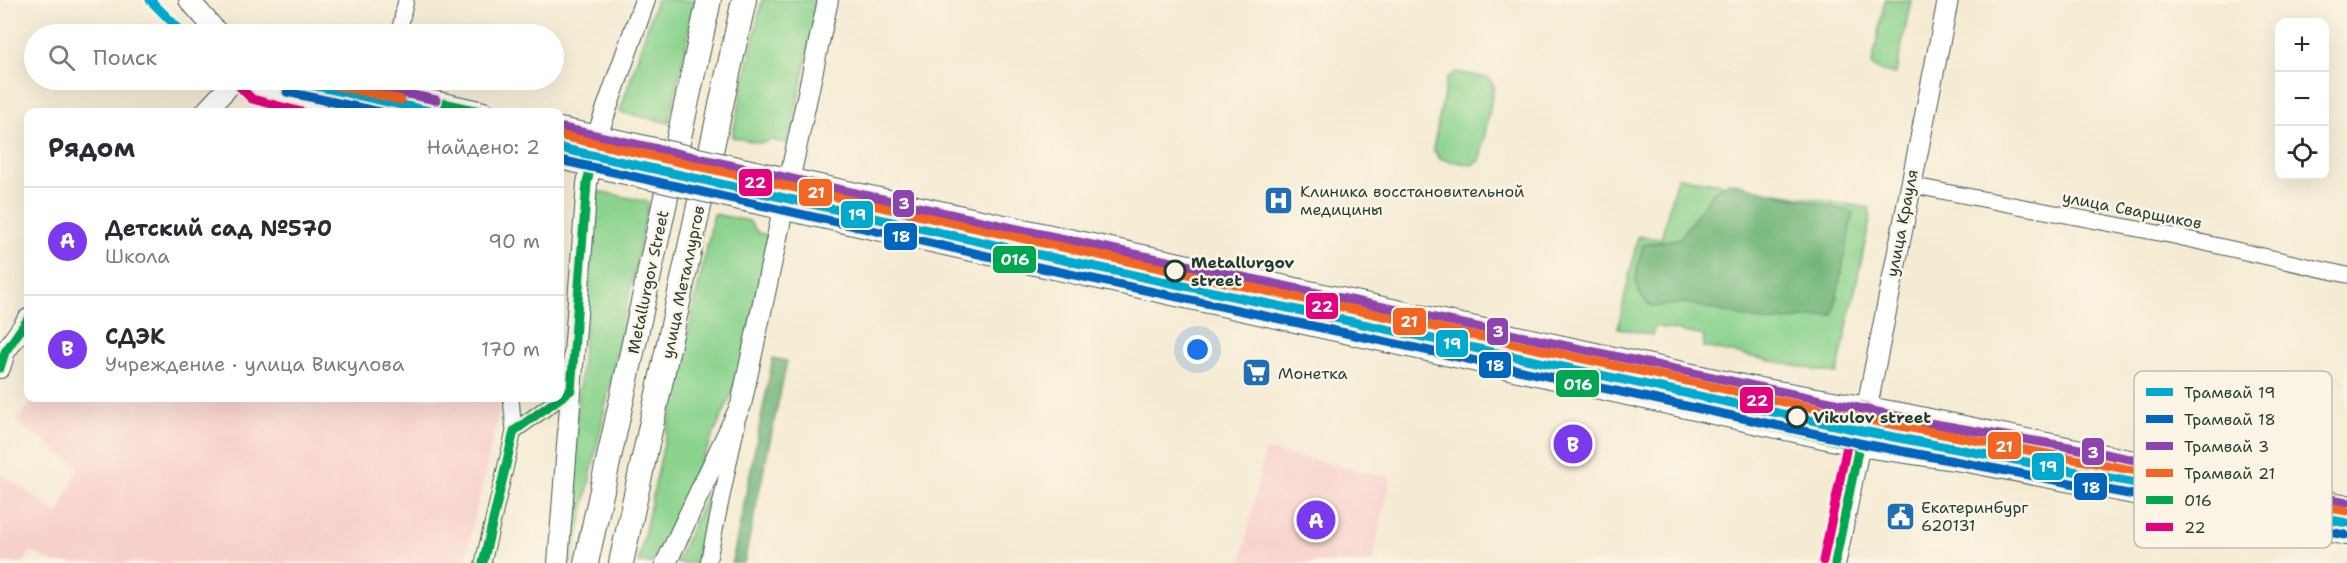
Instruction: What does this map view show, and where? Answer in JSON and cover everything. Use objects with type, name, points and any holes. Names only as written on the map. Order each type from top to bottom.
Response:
[{"type":"main road","name":"Metallurgov Street","points":[[586,563],[709,0]]},
{"type":"main road","name":"улица Металлургов","points":[[621,563],[744,0]]},
{"type":"main road","name":"улица Крауля","points":[[1835,563],[1867,407]]},
{"type":"street","points":[[189,0],[210,24]]},
{"type":"street","points":[[401,24],[406,0]]},
{"type":"street","points":[[558,563],[587,183],[597,136],[645,0]]},
{"type":"street","points":[[708,563],[828,0]]},
{"type":"street","name":"улица Крауля","points":[[1867,407],[1948,0]]},
{"type":"street","points":[[209,108],[226,90]]},
{"type":"street","points":[[264,90],[333,108]]},
{"type":"street","points":[[384,90],[466,108]]},
{"type":"street","points":[[564,129],[790,180],[1743,385],[1867,407],[2134,462]]},
{"type":"street","points":[[564,160],[1859,446],[1962,461],[2134,494]]},
{"type":"street","name":"улица Сварщиков","points":[[1910,185],[2175,236],[2347,274]]},
{"type":"street","points":[[0,368],[6,352],[24,326]]},
{"type":"street","points":[[564,396],[572,390]]},
{"type":"street","points":[[483,563],[514,431],[511,402]]},
{"type":"street","points":[[514,431],[555,402]]},
{"type":"street","points":[[666,563],[741,405]]},
{"type":"street","points":[[2332,502],[2347,505]]},
{"type":"street","points":[[2332,532],[2347,535]]},
{"type":"shaded area","points":[[33,402],[501,402],[464,563],[54,563],[32,551],[22,563],[0,563],[0,473],[58,513],[79,467],[16,421]]},
{"type":"shaded area","points":[[1265,450],[1391,477],[1372,563],[1241,563]]},
{"type":"green space","points":[[656,0],[696,0],[669,123],[620,112]]},
{"type":"green space","points":[[762,0],[819,0],[791,134],[786,143],[771,140],[760,143],[732,137]]},
{"type":"green space","points":[[1885,0],[1911,0],[1896,74],[1878,70],[1872,65]]},
{"type":"green space","points":[[1456,72],[1488,78],[1494,86],[1480,160],[1472,165],[1440,159],[1433,149],[1447,78]]},
{"type":"green space","points":[[1677,177],[1870,208],[1868,215],[1871,215],[1837,374],[1703,347],[1704,336],[1655,326],[1652,335],[1618,328],[1638,236],[1661,239]]},
{"type":"green space","points":[[1729,182],[1853,212],[1833,315],[1766,322],[1686,303],[1652,307],[1644,300],[1636,279],[1643,245],[1680,238],[1713,192]]},
{"type":"green space","points":[[597,191],[649,202],[572,563],[564,563]]},
{"type":"green space","points":[[714,214],[749,221],[758,233],[769,235],[738,380],[656,563],[638,563]]},
{"type":"green space","points":[[773,358],[787,361],[744,563],[732,563]]},
{"type":"green space","points":[[720,466],[700,563],[676,563]]},
{"type":"tram line","name":"19","points":[[150,0],[174,24]]},
{"type":"tram line","name":"19","points":[[335,90],[415,108]]},
{"type":"tram line","name":"21","points":[[356,90],[401,100]]},
{"type":"tram line","name":"3","points":[[390,90],[436,100]]},
{"type":"tram line","name":"18","points":[[287,92],[361,108]]},
{"type":"tram line","name":"3","points":[[564,128],[1036,233],[1929,423],[2134,460]]},
{"type":"tram line","name":"21","points":[[564,136],[1034,241],[1864,419],[2134,470]]},
{"type":"tram line","name":"19","points":[[564,149],[1031,253],[1862,431],[2134,483]]},
{"type":"tram line","name":"18","points":[[564,161],[1028,265],[1859,443],[2134,495]]},
{"type":"tram line","name":"3","points":[[2332,499],[2347,502]]},
{"type":"tram line","name":"21","points":[[2332,508],[2347,511]]},
{"type":"tram line","name":"19","points":[[2332,520],[2347,523]]},
{"type":"tram line","name":"18","points":[[2332,533],[2345,535]]},
{"type":"transit line","name":"22","points":[[243,90],[252,99],[287,108]]},
{"type":"transit line","name":"016","points":[[384,90],[466,108]]},
{"type":"transit line","name":"22","points":[[335,92],[411,108]]},
{"type":"transit line","name":"016","points":[[564,129],[651,147]]},
{"type":"transit line","name":"22","points":[[564,141],[1740,397],[1853,417],[1823,561]]},
{"type":"transit line","name":"016","points":[[564,395],[571,390],[587,183],[591,166],[1859,446]]},
{"type":"transit line","name":"016","points":[[0,368],[5,352],[24,325]]},
{"type":"transit line","name":"016","points":[[483,563],[514,431],[554,402]]},
{"type":"transit line","name":"016","points":[[1835,563],[1867,407],[1862,406]]},
{"type":"place","name":"Клиника восстановительной медицины","points":[[1279,200]]},
{"type":"place","name":"Metallurgov street","points":[[1175,271]]},
{"type":"place","name":"Монетка","points":[[1257,373]]},
{"type":"place","name":"Vikulov street","points":[[1797,417]]},
{"type":"place","name":"СДЭК","points":[[1573,444]]},
{"type":"place","name":"Екатеринбург 620131","points":[[1900,516]]},
{"type":"place","name":"Детский сад №570","points":[[1316,520]]}]
